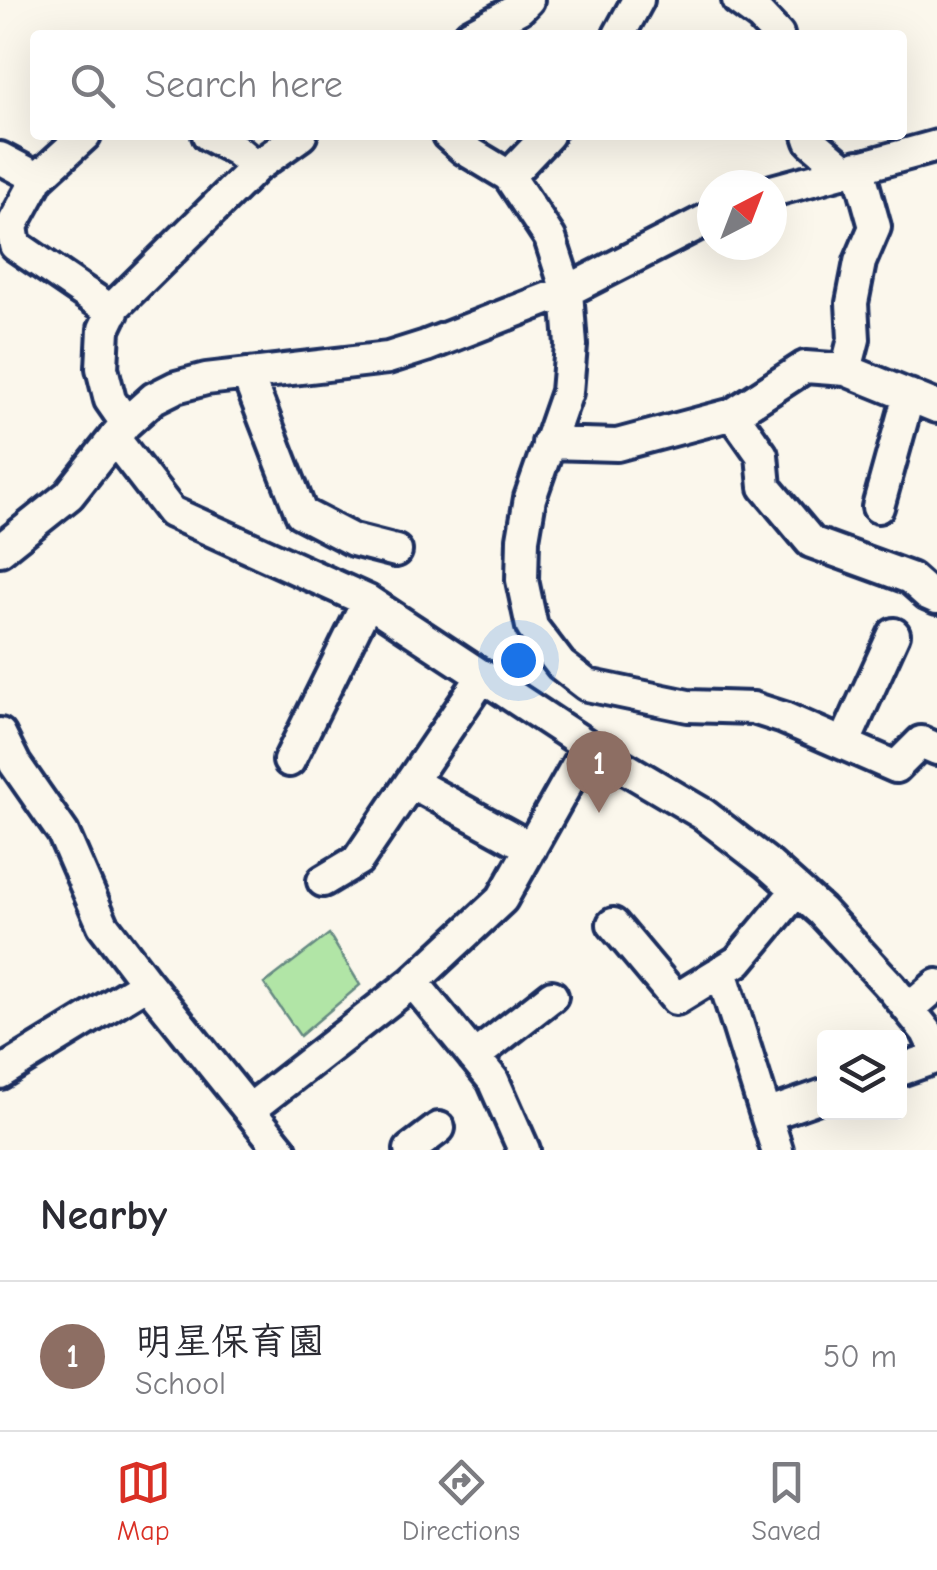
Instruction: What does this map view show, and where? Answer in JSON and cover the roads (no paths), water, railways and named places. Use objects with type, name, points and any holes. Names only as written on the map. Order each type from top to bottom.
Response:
[{"type":"street","points":[[479,30],[528,0]]},
{"type":"street","points":[[622,30],[638,0]]},
{"type":"street","points":[[80,140],[38,178],[12,226],[15,245],[113,312]]},
{"type":"street","points":[[217,140],[256,167]]},
{"type":"street","points":[[294,140],[256,167],[115,306],[104,329],[102,368],[120,430],[171,512],[368,601],[581,741],[703,814],[822,912],[909,1009],[927,1032],[937,1055],[907,1067]]},
{"type":"street","points":[[453,140],[509,176],[550,238],[568,291],[568,392],[530,498],[522,580],[532,627],[560,665],[587,685],[688,706],[752,708],[784,718],[896,768],[920,742],[937,749]]},
{"type":"street","points":[[509,176],[543,140]]},
{"type":"street","points":[[810,140],[852,168],[875,228],[860,262],[852,303],[854,339],[846,370]]},
{"type":"street","points":[[787,187],[937,146]]},
{"type":"street","points":[[0,158],[38,178]]},
{"type":"street","points":[[0,550],[69,495],[120,430],[154,398],[176,387],[206,379],[388,358],[568,291],[697,225]]},
{"type":"street","points":[[548,444],[617,444],[733,414],[805,367],[846,370],[923,401],[878,506]]},
{"type":"street","points":[[248,374],[301,512],[353,540],[396,551]]},
{"type":"street","points":[[733,414],[762,455],[765,487],[811,542],[910,578],[937,598]]},
{"type":"street","points":[[289,760],[368,601]]},
{"type":"street","points":[[844,744],[894,634]]},
{"type":"street","points":[[323,881],[358,860],[483,676]]},
{"type":"street","points":[[248,1110],[413,982],[502,899],[581,741],[587,685]]},
{"type":"street","points":[[0,734],[15,764],[63,833],[103,925],[281,1150]]},
{"type":"street","points":[[411,782],[530,848]]},
{"type":"street","points":[[612,924],[676,999],[738,961],[797,890]]},
{"type":"street","points":[[721,971],[778,1150]]},
{"type":"street","points":[[413,982],[494,1080],[524,1150]]},
{"type":"street","points":[[0,1072],[147,984]]},
{"type":"street","points":[[909,1009],[937,986]]},
{"type":"street","points":[[474,1057],[552,996]]},
{"type":"street","points":[[766,1115],[817,1098]]},
{"type":"street","points":[[410,1150],[439,1128]]},
{"type":"place","name":"明星保育園","points":[[599,813]]}]
